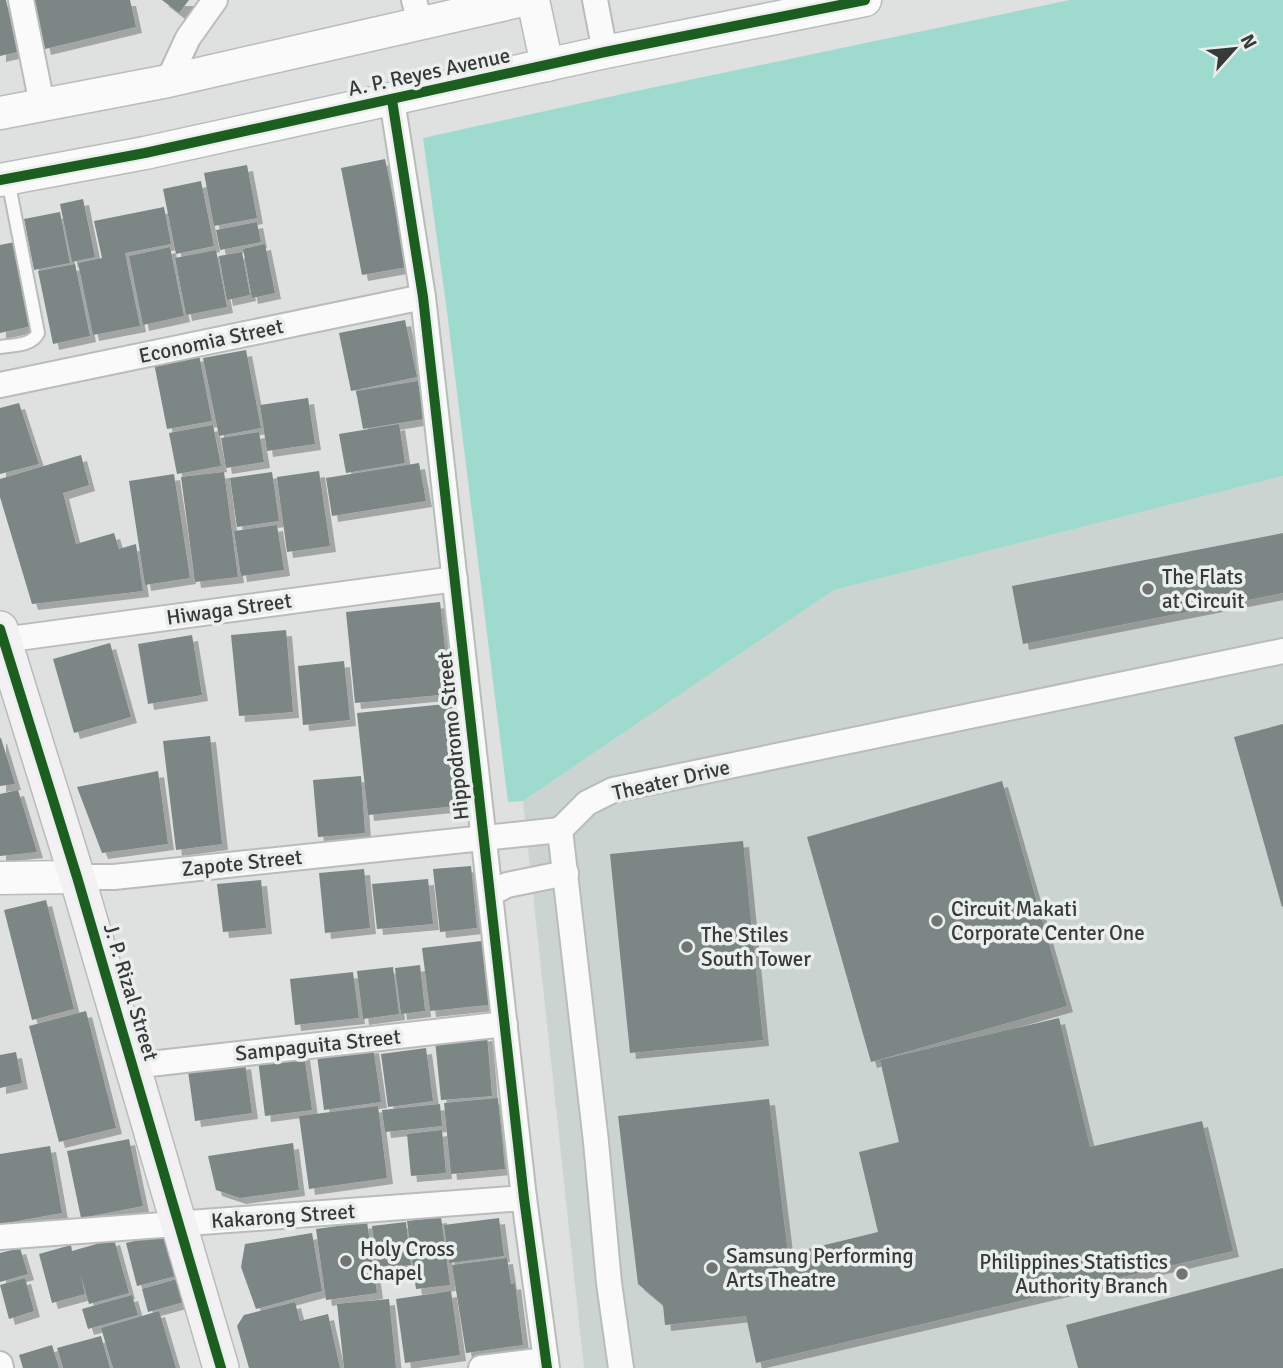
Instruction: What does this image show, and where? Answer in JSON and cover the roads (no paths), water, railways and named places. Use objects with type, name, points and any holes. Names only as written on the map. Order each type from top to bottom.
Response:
[{"type":"main road","name":"J. P. Rizal Street","points":[[2,634],[77,877],[221,1368]]},
{"type":"street","points":[[21,0],[42,104]]},
{"type":"street","points":[[168,80],[188,38],[215,0]]},
{"type":"street","points":[[0,113],[168,80],[417,12],[523,0]]},
{"type":"street","points":[[533,0],[547,65]]},
{"type":"street","points":[[595,0],[605,52]]},
{"type":"street","name":"A. P. Reyes Avenue","points":[[4,180],[145,153],[605,52],[865,0]]},
{"type":"street","name":"Hippodromo Street","points":[[392,100],[423,297],[524,1198],[546,1364]]},
{"type":"street","name":"Economia Street","points":[[0,385],[423,297]]},
{"type":"street","name":"Hiwaga Street","points":[[2,634],[455,579]]},
{"type":"street","name":"Theater Drive","points":[[560,830],[587,803],[613,790],[1283,651]]},
{"type":"street","points":[[560,830],[595,1129],[609,1283],[621,1368]]},
{"type":"street","name":"Zapote Street","points":[[0,878],[114,877],[560,830]]},
{"type":"street","points":[[490,894],[507,885],[566,873]]},
{"type":"street","name":"Sampaguita Street","points":[[132,1066],[505,1024]]},
{"type":"street","name":"Kakarong Street","points":[[0,1237],[524,1198]]},
{"type":"street","points":[[481,1368],[546,1364]]},
{"type":"lane","points":[[0,347],[30,342],[36,339],[38,333],[4,180]]},
{"type":"place","name":"The Flats at Circuit","points":[[1148,589]]},
{"type":"place","name":"Circuit Makati Corporate Center One","points":[[937,921]]},
{"type":"place","name":"The Stiles South Tower","points":[[687,947]]},
{"type":"place","name":"Holy Cross Chapel","points":[[346,1261]]},
{"type":"place","name":"Samsung Performing Arts Theatre","points":[[712,1268]]},
{"type":"place","name":"Philippines Statistics Authority Branch","points":[[1182,1274]]}]
